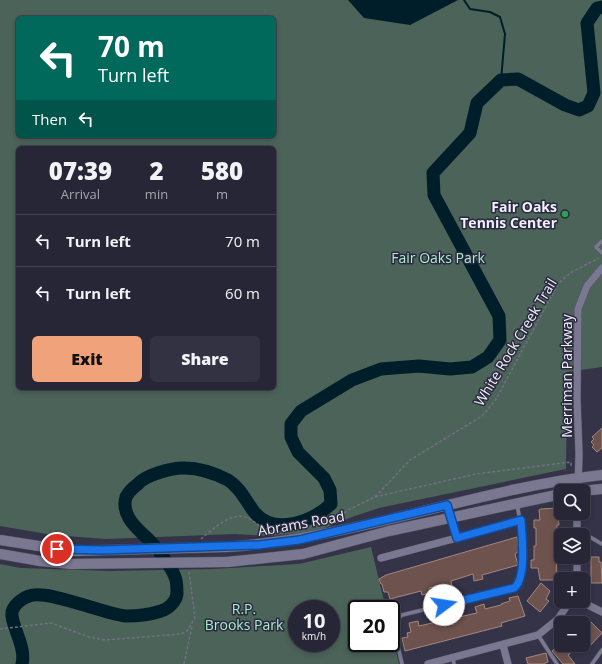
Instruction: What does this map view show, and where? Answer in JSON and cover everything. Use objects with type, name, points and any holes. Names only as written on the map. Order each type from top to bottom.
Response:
[{"type":"main road","name":"Abrams Road","points":[[0,540],[71,550],[226,547],[299,540],[574,474],[602,475]]},
{"type":"main road","points":[[590,490],[602,489]]},
{"type":"main road","name":"Abrams Road","points":[[0,554],[40,561],[71,564],[227,562],[303,554],[389,531],[451,519],[554,496]]},
{"type":"main road","points":[[447,505],[451,519]]},
{"type":"street","name":"Merriman Parkway","points":[[576,484],[574,474],[579,453],[577,393],[578,309],[587,286],[602,268]]},
{"type":"street","points":[[451,519],[457,538]]},
{"type":"street","points":[[381,558],[521,520]]},
{"type":"street","points":[[590,606],[602,612]]},
{"type":"street","points":[[428,664],[453,661],[538,635],[558,619],[565,608]]},
{"type":"street","points":[[503,645],[508,664]]},
{"type":"lane","points":[[602,241],[596,247],[602,255]]},
{"type":"lane","points":[[402,664],[394,629],[395,622],[402,615],[514,588],[518,585],[522,573],[521,520],[517,504]]},
{"type":"lane","points":[[590,538],[602,544]]},
{"type":"lane","points":[[538,635],[557,664]]},
{"type":"lane","points":[[592,664],[602,650]]},
{"type":"path","name":"White Rock Creek Trail","points":[[331,524],[348,510],[375,497],[410,460],[471,423],[489,409],[558,284],[570,273],[602,255]]},
{"type":"path","points":[[375,497],[476,474],[571,462],[574,474]]},
{"type":"path","points":[[201,540],[229,519],[239,516],[248,518],[268,532],[279,534]]},
{"type":"path","points":[[184,664],[195,611],[191,593],[189,569]]},
{"type":"path","points":[[0,629],[51,623],[89,637],[104,640],[181,634],[187,631],[192,624]]},
{"type":"green space","name":"Fair Oaks Park","points":[[0,0],[602,0],[602,367],[567,372],[566,469],[379,508],[317,531],[269,536],[235,534],[106,539],[53,535],[0,526]]},
{"type":"green space","name":"R.P. Brooks Park","points":[[371,547],[384,600],[348,600],[348,652],[396,652],[399,664],[0,664],[0,564],[21,568],[111,571],[212,569],[299,564]]},
{"type":"water","points":[[348,0],[458,0],[410,25],[364,18]]},
{"type":"building","points":[[602,428],[602,448],[597,452],[592,447],[594,445],[591,442],[594,439],[592,437]]},
{"type":"building","points":[[554,508],[554,520],[558,520],[559,525],[557,525],[557,528],[554,528],[554,564],[557,564],[557,572],[554,572],[554,580],[540,580],[538,568],[531,568],[531,560],[534,560],[534,546],[536,546],[536,528],[534,528],[534,520],[540,520],[539,510]]},
{"type":"building","points":[[517,537],[519,551],[515,554],[518,565],[482,575],[483,579],[474,581],[473,574],[451,581],[452,586],[450,588],[442,590],[440,585],[429,588],[430,593],[422,595],[421,591],[390,599],[388,592],[384,592],[379,579],[386,575]]},
{"type":"building","points":[[591,557],[599,557],[599,562],[601,562],[602,583],[591,583]]},
{"type":"building","points":[[541,583],[550,591],[546,599],[549,601],[540,612],[527,601]]},
{"type":"building","points":[[518,596],[525,616],[501,623],[502,626],[405,651],[402,638],[408,637],[407,633],[411,632],[409,623],[418,621],[419,626],[436,622],[435,617],[444,614],[444,616],[458,613],[459,617],[477,613],[475,607],[484,604],[485,609],[501,605],[510,601],[509,598]]},
{"type":"building","points":[[590,621],[602,633],[590,646]]},
{"type":"building","points":[[554,649],[554,652],[572,652],[568,655],[575,664],[563,664],[552,651]]},
{"type":"building","points":[[546,653],[548,662],[543,664],[528,664],[526,658]]},
{"type":"waterway","points":[[464,0],[470,9],[490,12],[500,17],[505,34],[501,80]]},
{"type":"waterway","points":[[22,664],[22,649],[12,614],[16,605],[29,596],[49,596],[126,616],[144,615],[161,611],[169,607],[175,600],[177,594],[177,583],[171,569],[153,544],[133,524],[126,511],[126,497],[131,490],[142,481],[160,472],[174,469],[190,468],[202,470],[233,483],[255,513],[263,520],[273,524],[294,524],[314,516],[331,504],[330,490],[324,478],[298,452],[291,437],[291,424],[301,411],[352,380],[381,369],[419,366],[450,369],[472,367],[488,357],[500,340],[499,316],[434,195],[433,173],[470,133],[477,103],[501,80],[518,79],[565,105],[579,110],[588,106],[594,93],[587,23],[597,8],[602,7]]},
{"type":"place","name":"Fair Oaks Tennis Center","points":[[565,214]]},
{"type":"route","points":[[57,549],[102,550],[259,545],[299,540],[447,505],[457,538],[521,520],[522,573],[518,585],[514,588],[444,605]]}]
